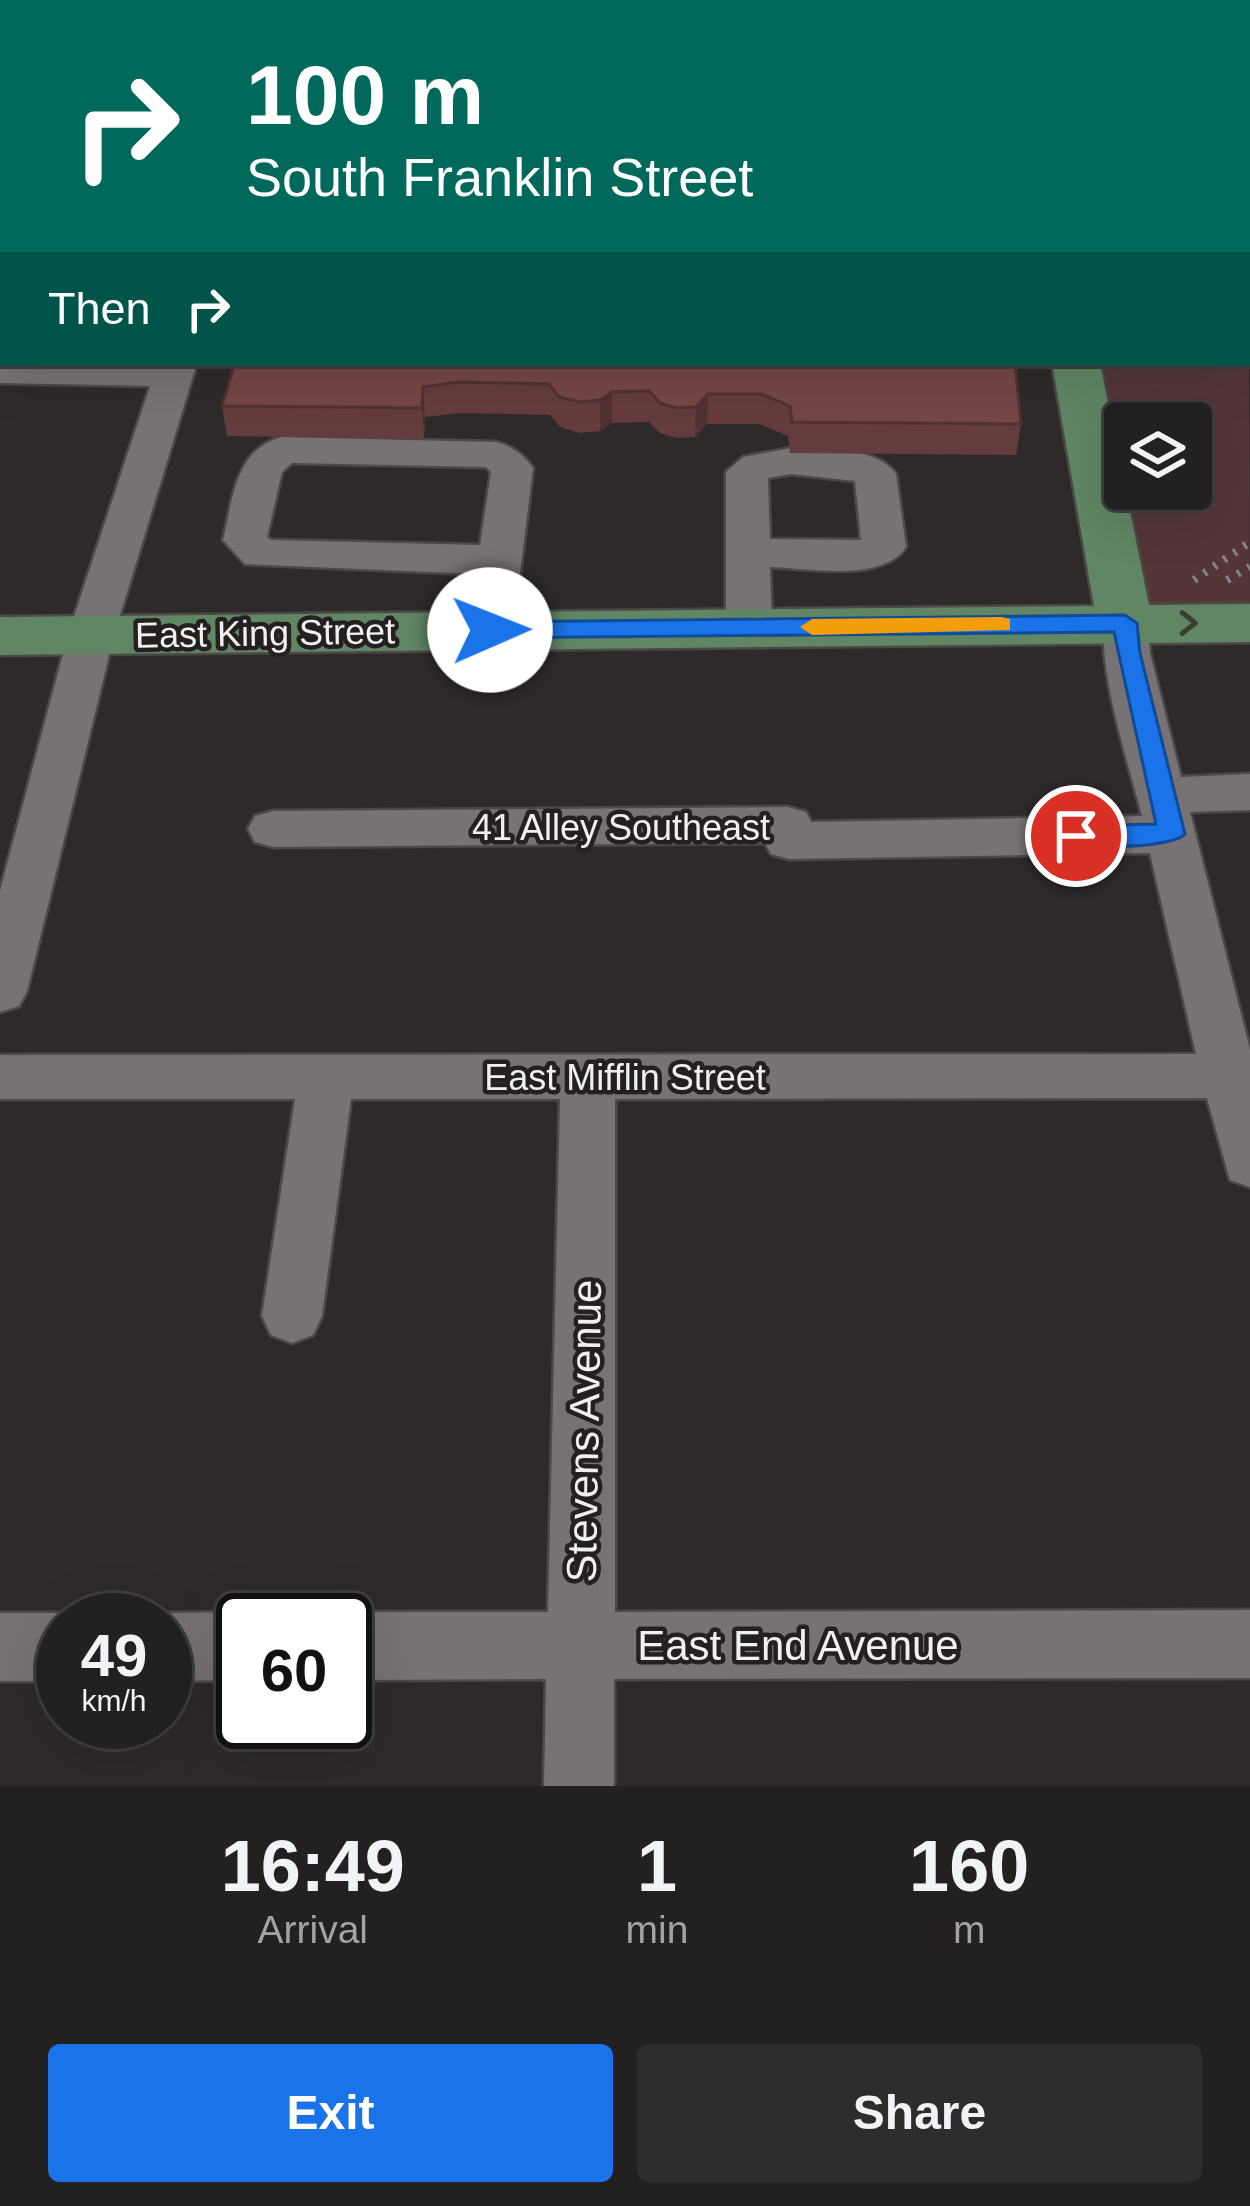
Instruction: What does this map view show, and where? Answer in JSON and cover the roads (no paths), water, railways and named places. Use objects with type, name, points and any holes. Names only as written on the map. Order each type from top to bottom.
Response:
[{"type":"main road","points":[[1077,366],[1125,623]]},
{"type":"main road","name":"East King Street","points":[[0,636],[1250,623]]},
{"type":"street","points":[[0,371],[175,369],[92,635],[0,991]]},
{"type":"street","points":[[490,630],[500,560],[512,468],[496,455],[282,450],[262,466],[245,540],[260,554],[500,560]]},
{"type":"street","points":[[748,553],[749,628]]},
{"type":"street","points":[[1125,623],[1127,653],[1168,815],[1240,1076],[1250,1162]]},
{"type":"street","name":"41 Alley Southeast","points":[[274,830],[788,825],[789,841],[1168,815],[1250,793]]},
{"type":"street","name":"East Mifflin Street","points":[[0,1078],[1240,1076]]},
{"type":"street","points":[[292,1316],[326,1077]]},
{"type":"street","name":"Stevens Avenue","points":[[579,1786],[588,1077]]},
{"type":"street","name":"East End Avenue","points":[[372,1646],[1250,1644]]},
{"type":"street","points":[[0,1647],[36,1647]]}]
